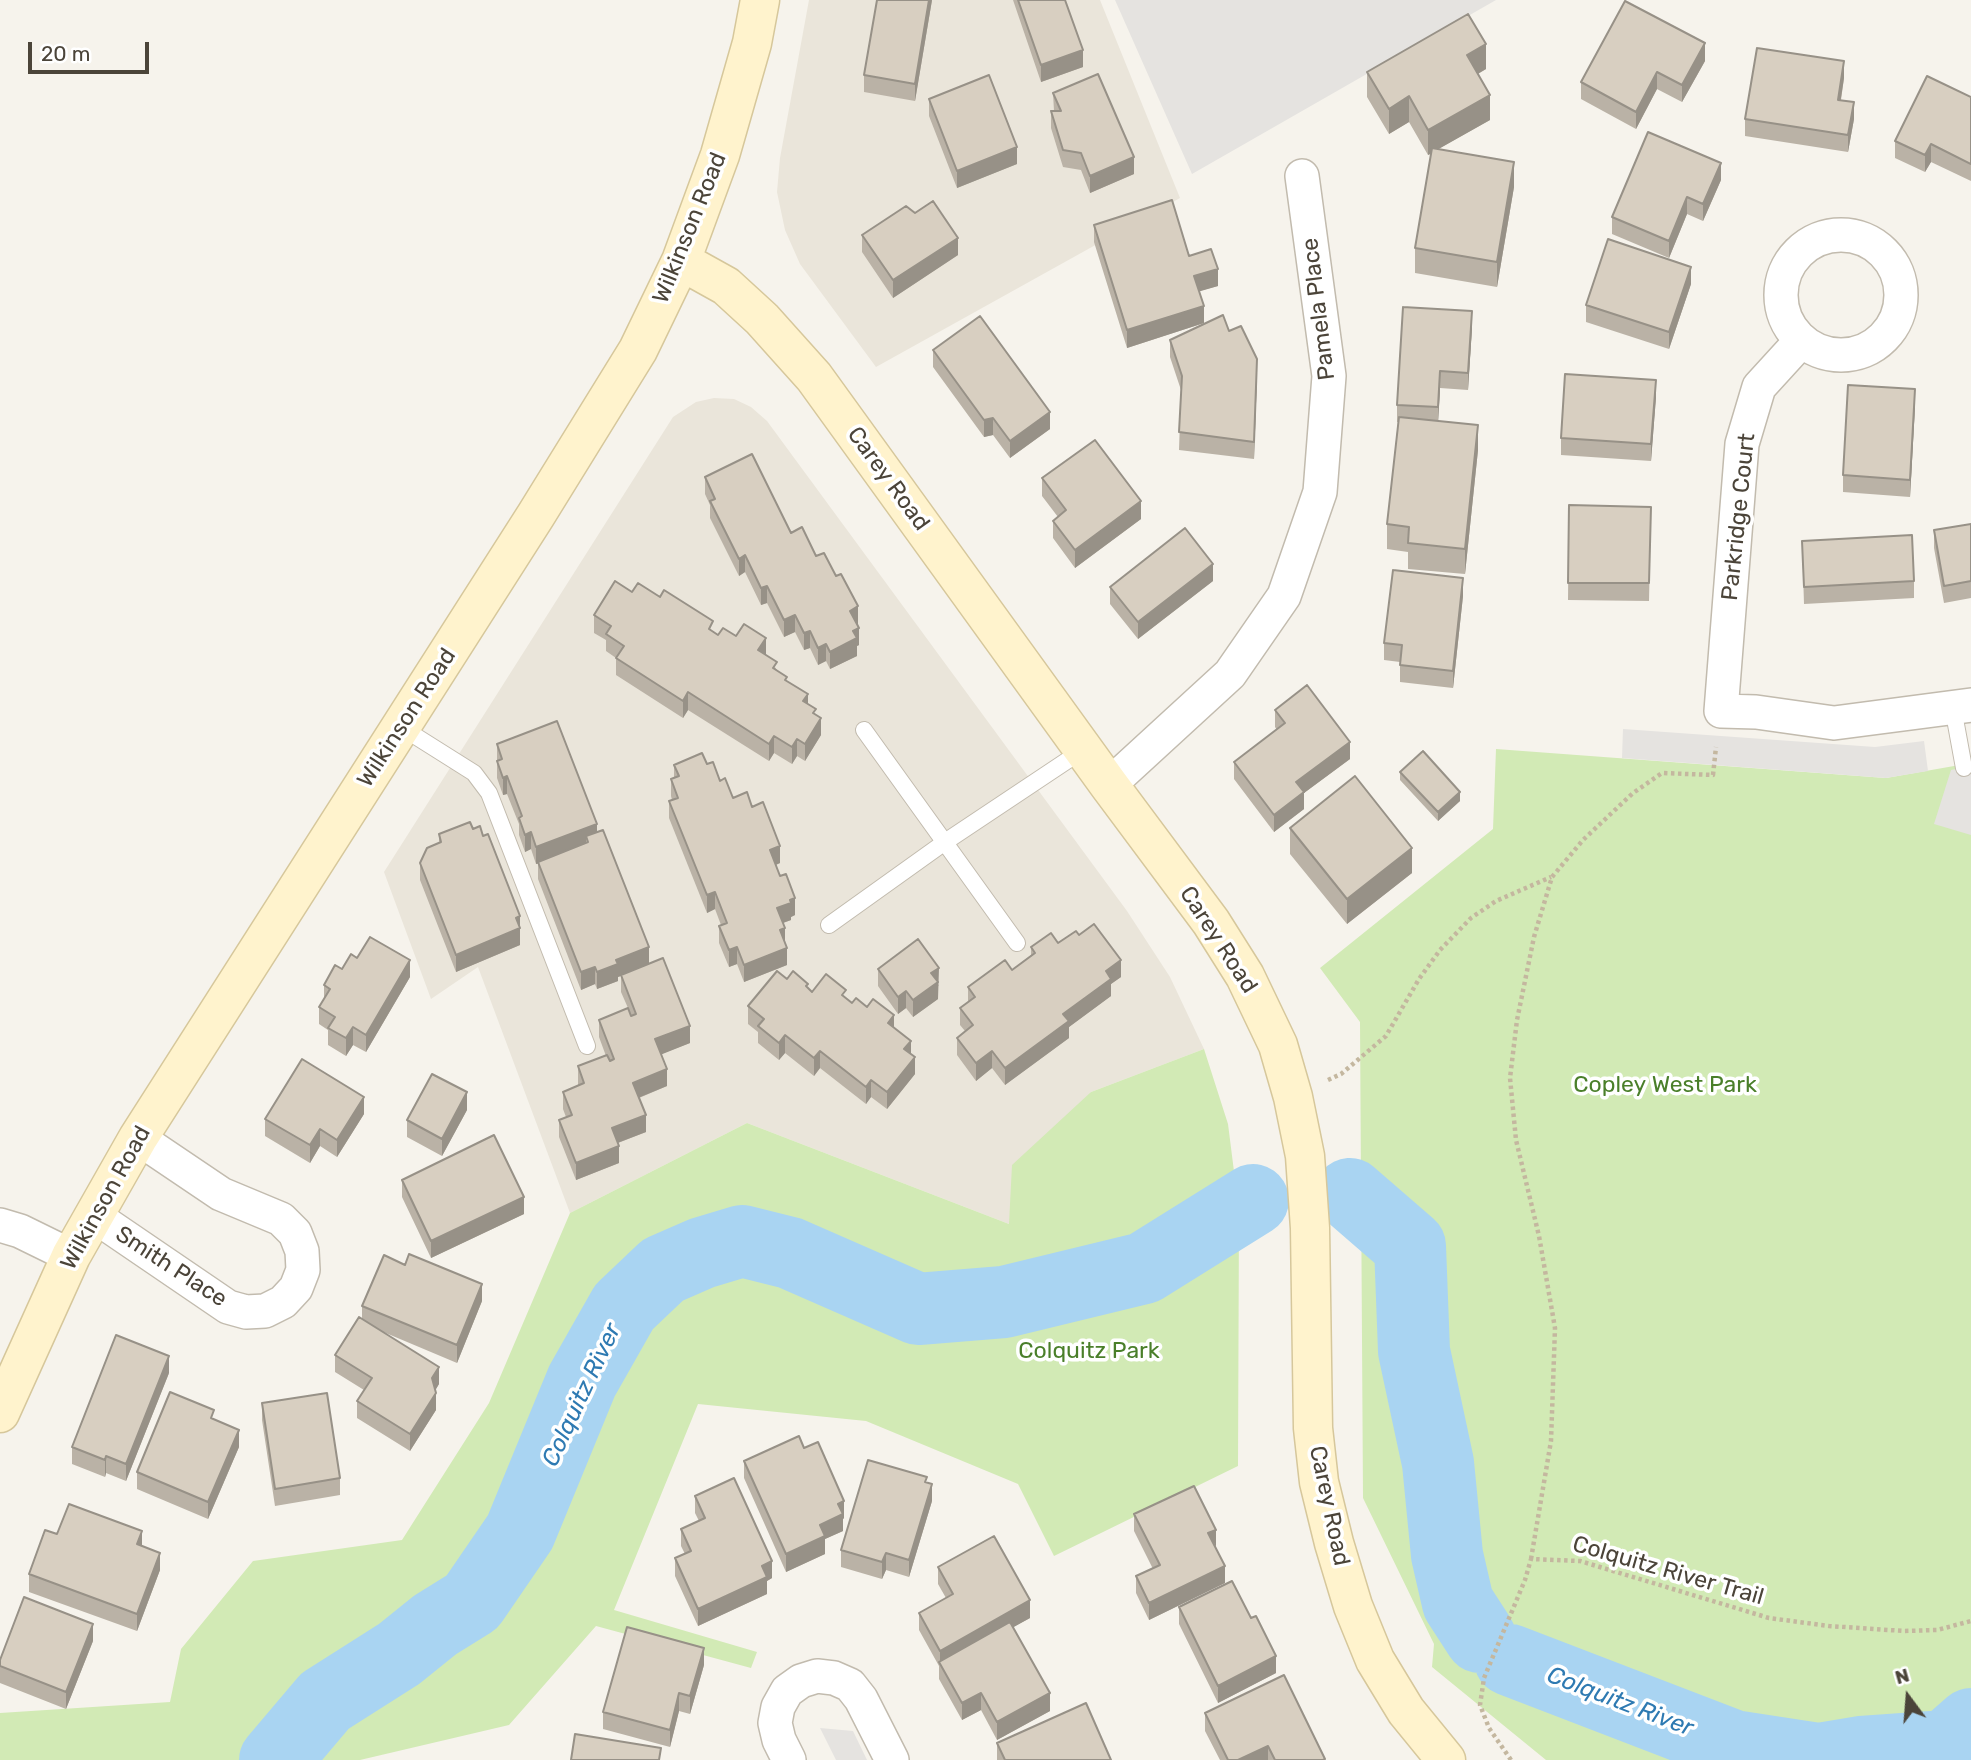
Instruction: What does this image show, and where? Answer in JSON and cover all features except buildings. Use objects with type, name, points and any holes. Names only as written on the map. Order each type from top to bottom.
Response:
[{"type":"street","name":"Wilkinson Road","points":[[0,1413],[71,1256],[138,1138],[537,515],[638,350],[681,261],[720,155],[752,43],[760,0]]},
{"type":"street","name":"Pamela Place","points":[[1109,785],[1230,674],[1284,596],[1320,492],[1329,376],[1302,176]]},
{"type":"street","name":"Carey Road","points":[[681,261],[726,286],[762,319],[814,377],[1083,750],[1211,922],[1245,976],[1278,1045],[1293,1097],[1305,1156],[1310,1228],[1313,1427],[1319,1482],[1353,1606],[1375,1660],[1406,1710],[1446,1760]]},
{"type":"street","name":"Parkridge Court","points":[[1721,711],[1742,444],[1759,387],[1801,341]]},
{"type":"street","points":[[1721,711],[1756,712],[1834,723],[1962,706]]},
{"type":"street","name":"Smith Place","points":[[93,1215],[228,1307],[246,1312],[265,1311],[283,1302],[296,1288],[303,1270],[302,1251],[295,1233],[281,1219],[221,1194],[138,1138]]},
{"type":"street","points":[[0,1225],[20,1231],[71,1256]]},
{"type":"street","points":[[789,1760],[779,1740],[775,1723],[778,1707],[787,1692],[801,1681],[817,1676],[834,1678],[850,1685],[861,1699],[892,1760]]},
{"type":"lane","points":[[1962,706],[1964,768]]},
{"type":"lane","points":[[401,727],[474,773],[489,793],[587,1046]]},
{"type":"lane","points":[[864,730],[1017,943]]},
{"type":"lane","points":[[829,925],[945,842],[1083,750]]},
{"type":"path","points":[[1511,1760],[1489,1728],[1480,1705],[1484,1678],[1525,1580],[1531,1559],[1551,1441],[1555,1328],[1539,1236],[1516,1140],[1510,1078],[1524,984],[1534,937],[1552,877],[1583,840],[1633,793],[1662,773],[1713,775],[1721,711]]},
{"type":"path","points":[[1293,1097],[1341,1074],[1386,1036],[1419,979],[1440,950],[1471,918],[1496,901],[1552,877]]},
{"type":"path","name":"Colquitz River Trail","points":[[1531,1559],[1580,1561],[1781,1619],[1829,1626],[1904,1632],[1937,1630],[1971,1621]]},
{"type":"shaded area","points":[[809,0],[1100,0],[1180,198],[876,367],[800,264],[785,230],[777,192],[780,158]]},
{"type":"shaded area","points":[[1115,0],[1496,0],[1192,174]]},
{"type":"shaded area","points":[[714,398],[734,399],[751,407],[767,421],[1127,911],[1170,977],[1204,1049],[1091,1092],[1009,1224],[747,1123],[570,1213],[478,967],[431,999],[384,872],[673,417],[696,402]]},
{"type":"shaded area","points":[[1623,729],[1875,747],[1924,741],[1928,771],[1886,778],[1622,758]]},
{"type":"shaded area","points":[[1971,766],[1971,835],[1934,824],[1951,770]]},
{"type":"shaded area","points":[[820,1728],[853,1731],[867,1760],[836,1760]]},
{"type":"green space","name":"Copley West Park","points":[[1496,749],[1886,778],[1971,763],[1971,1760],[1546,1760],[1432,1667],[1434,1644],[1363,1498],[1360,1022],[1320,968],[1493,829]]},
{"type":"green space","name":"Colquitz Park","points":[[1204,1049],[1228,1124],[1239,1211],[1238,1466],[1054,1556],[1018,1484],[866,1421],[698,1404],[614,1610],[757,1652],[751,1668],[596,1626],[509,1725],[360,1760],[0,1760],[0,1713],[170,1702],[181,1649],[253,1561],[402,1540],[489,1403],[570,1213],[747,1123],[1009,1224],[1012,1165],[1091,1092]]},
{"type":"waterway","name":"Colquitz River","points":[[1350,1194],[1410,1246],[1414,1351],[1438,1463],[1447,1555],[1458,1603],[1480,1637]]},
{"type":"waterway","name":"Colquitz River","points":[[275,1760],[325,1701],[399,1654],[435,1625],[472,1602],[520,1532],[582,1381],[624,1307],[663,1270],[702,1253],[742,1241],[790,1253],[918,1309],[1004,1302],[1144,1268],[1253,1200]]},
{"type":"waterway","name":"Colquitz River","points":[[1510,1660],[1734,1746],[1819,1759],[1861,1752],[1946,1746],[1971,1724]]}]
